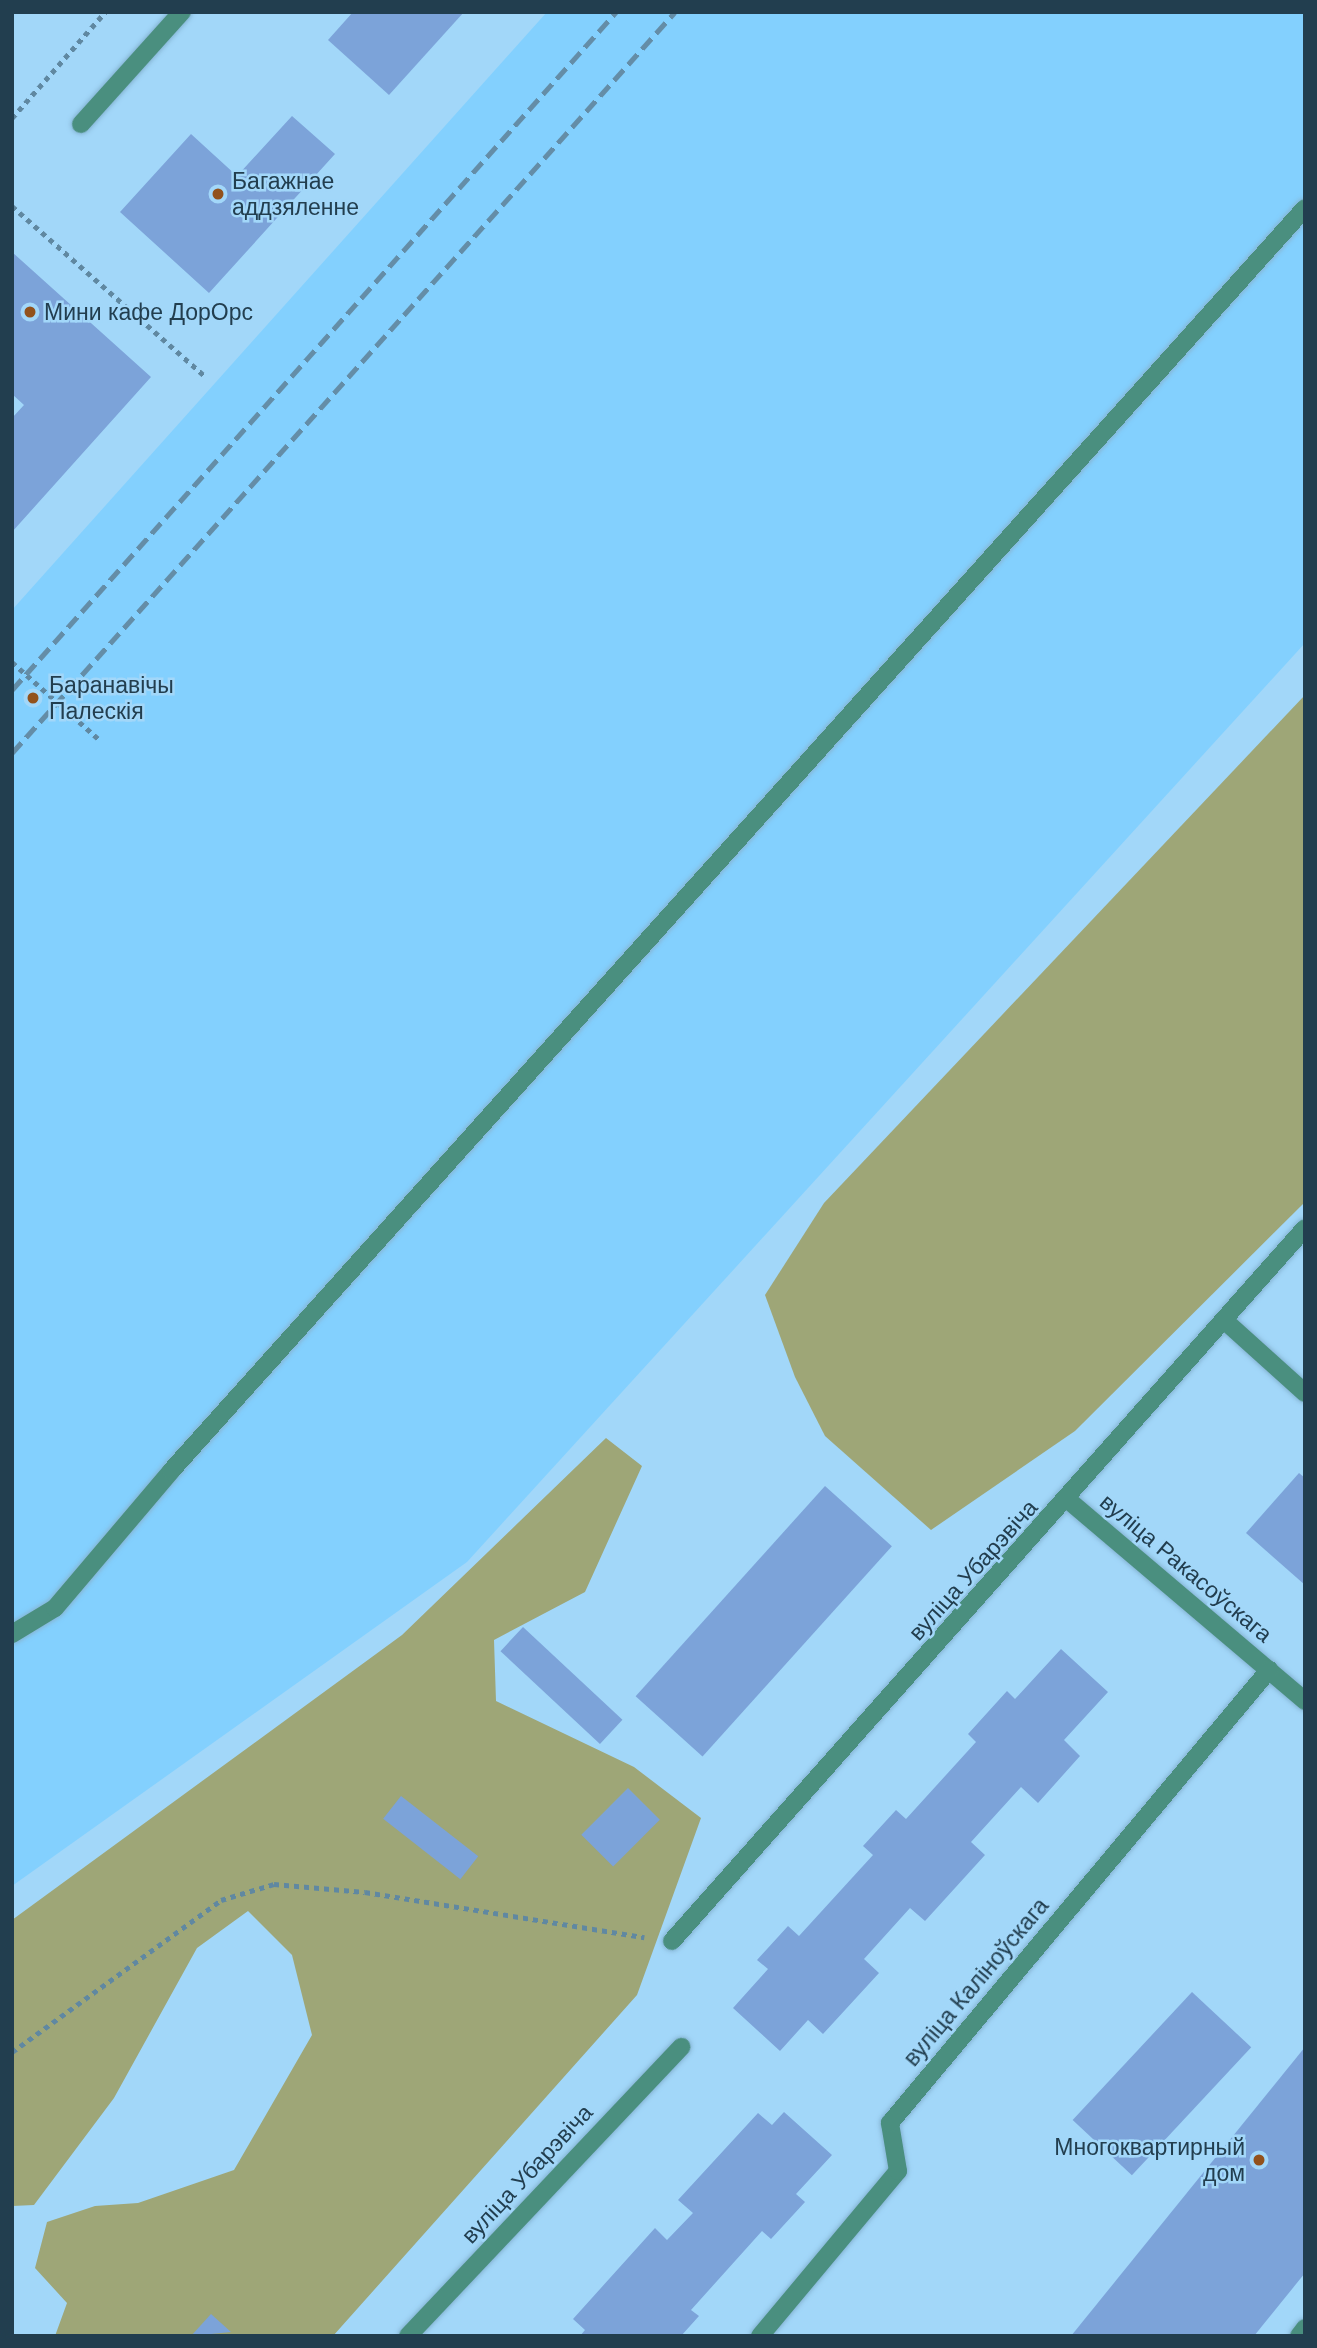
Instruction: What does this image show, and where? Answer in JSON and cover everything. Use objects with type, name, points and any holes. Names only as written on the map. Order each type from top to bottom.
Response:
[{"type":"street","points":[[81,124],[182,12]]},
{"type":"street","points":[[12,1634],[55,1608],[171,1471],[1305,208]]},
{"type":"street","name":"вуліца Убарэвіча","points":[[672,1941],[1068,1500],[1305,1228]]},
{"type":"street","points":[[1224,1320],[1305,1392]]},
{"type":"street","name":"вуліца Ракасоўскага","points":[[1068,1500],[1305,1701]]},
{"type":"street","name":"вуліца Каліноўскага","points":[[760,2336],[898,2171],[890,2123],[1269,1670]]},
{"type":"street","name":"вуліца Убарэвіча","points":[[408,2336],[681,2047]]},
{"type":"street","points":[[1298,2336],[1305,2328]]},
{"type":"path","points":[[12,118],[105,12]]},
{"type":"path","points":[[12,206],[205,376]]},
{"type":"path","points":[[12,662],[100,740]]},
{"type":"path","points":[[12,2052],[221,1900],[274,1884],[365,1892],[672,1941]]},
{"type":"shaded area","points":[[547,12],[1305,12],[1305,643],[467,1562],[12,1886],[12,610]]},
{"type":"green space","points":[[1305,695],[1305,1202],[1075,1431],[931,1530],[825,1436],[795,1377],[765,1295],[824,1203]]},
{"type":"green space","points":[[606,1438],[642,1466],[585,1592],[494,1640],[496,1701],[634,1767],[701,1818],[637,1995],[333,2336],[55,2336],[67,2303],[35,2268],[47,2222],[95,2206],[138,2203],[234,2170],[312,2035],[292,1955],[248,1911],[197,1948],[114,2098],[34,2205],[12,2206],[12,1920],[402,1635]]},
{"type":"building","points":[[353,12],[464,12],[389,95],[328,40]]},
{"type":"building","name":"Багажнае аддзяленне","points":[[292,116],[335,154],[209,293],[120,212],[191,134],[237,176]]},
{"type":"building","points":[[12,252],[151,377],[12,532],[12,418],[24,405],[12,394]]},
{"type":"building","points":[[1299,1473],[1305,1478],[1305,1585],[1246,1533]]},
{"type":"building","points":[[825,1486],[892,1546],[703,1757],[636,1696]]},
{"type":"building","points":[[523,1627],[622,1720],[600,1744],[500,1651]]},
{"type":"building","points":[[1061,1649],[1108,1692],[1064,1740],[1080,1756],[1038,1803],[1021,1787],[971,1842],[985,1855],[925,1921],[910,1908],[864,1959],[879,1973],[823,2034],[808,2020],[780,2051],[733,2008],[768,1969],[757,1960],[788,1926],[799,1936],[873,1855],[863,1846],[896,1810],[906,1819],[976,1742],[968,1734],[1007,1691],[1015,1699]]},
{"type":"building","points":[[628,1788],[660,1820],[613,1866],[581,1835]]},
{"type":"building","points":[[401,1796],[478,1856],[460,1879],[383,1819]]},
{"type":"building","points":[[1192,1992],[1251,2047],[1132,2175],[1073,2120]]},
{"type":"building","name":"Многоквартирный дом","points":[[1305,2047],[1305,2273],[1254,2336],[1071,2336]]},
{"type":"building","points":[[784,2112],[832,2155],[796,2194],[805,2202],[771,2239],[762,2231],[691,2310],[699,2316],[681,2336],[580,2336],[585,2330],[573,2319],[655,2228],[667,2240],[693,2213],[678,2200],[758,2113],[772,2125]]},
{"type":"building","points":[[211,2314],[231,2332],[191,2336]]},
{"type":"railway","points":[[12,690],[616,12]]},
{"type":"railway","points":[[12,753],[675,12]]},
{"type":"place","name":"Багажнае аддзяленне","points":[[218,194]]},
{"type":"place","name":"Мини кафе ДорОрс","points":[[30,312]]},
{"type":"place","name":"Баранавічы Палескія","points":[[33,698]]},
{"type":"place","name":"Многоквартирный дом","points":[[1259,2160]]}]
